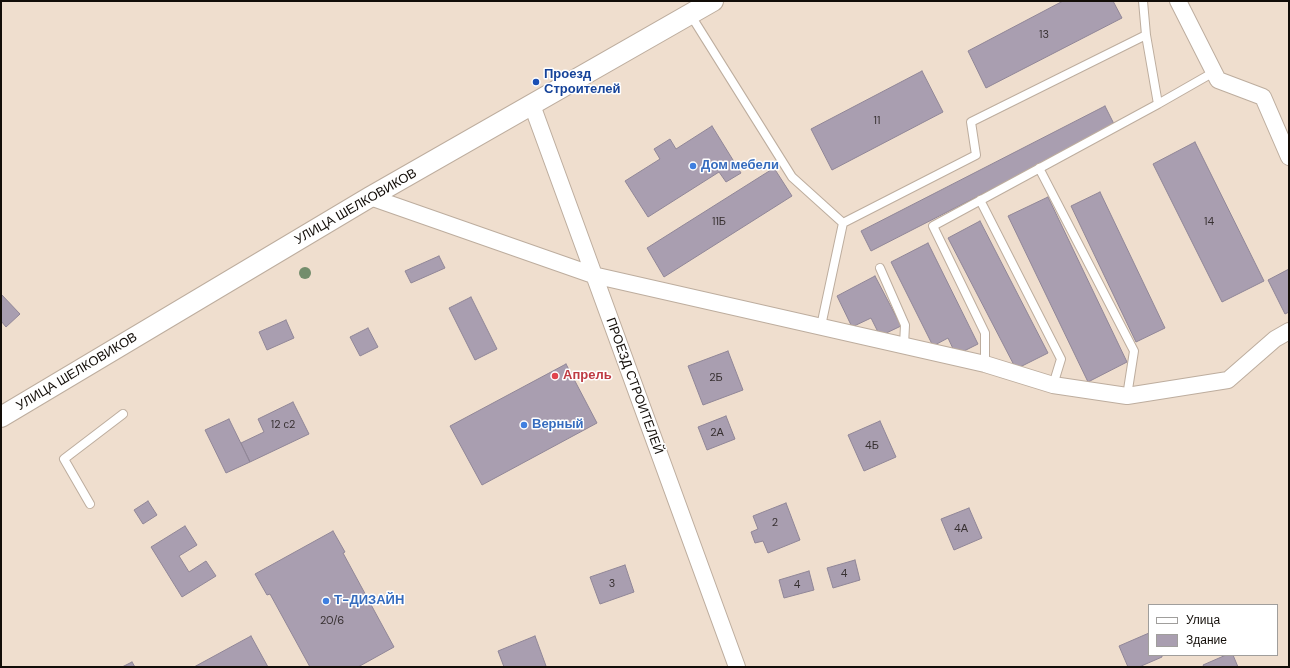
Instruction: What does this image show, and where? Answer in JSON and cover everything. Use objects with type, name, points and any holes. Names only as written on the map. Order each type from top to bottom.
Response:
[{"type":"street","name":"УЛИЦА ШЕЛКОВИКОВ","points":[[1,417],[370,197],[713,1]]},
{"type":"street","points":[[1178,1],[1218,80],[1263,97],[1289,157]]},
{"type":"street","name":"ПРОЕЗД СТРОИТЕЛЕЙ","points":[[532,105],[737,667]]},
{"type":"street","points":[[370,197],[593,275],[985,364],[1053,385],[1127,396],[1228,380],[1275,339],[1289,331]]},
{"type":"lane","points":[[1143,1],[1146,35],[1158,104]]},
{"type":"lane","points":[[690,14],[792,177],[843,223]]},
{"type":"lane","points":[[843,223],[976,155],[971,122],[1146,35]]},
{"type":"lane","points":[[985,364],[985,333],[933,226],[1214,72]]},
{"type":"lane","points":[[1039,168],[1134,351],[1127,396]]},
{"type":"lane","points":[[980,200],[1062,359],[1053,385]]},
{"type":"lane","points":[[821,326],[843,223]]},
{"type":"lane","points":[[880,268],[905,325],[904,345]]},
{"type":"lane","points":[[90,504],[64,459],[123,414]]},
{"type":"building","points":[[1063,1],[1113,1],[1122,18],[986,88],[968,51]]},
{"type":"building","points":[[922,71],[943,112],[832,170],[811,129]]},
{"type":"building","points":[[1105,106],[1115,126],[871,251],[861,231]]},
{"type":"building","name":"Дом мебели","points":[[712,126],[741,173],[726,182],[719,172],[648,217],[625,181],[660,159],[654,149],[670,139],[676,149]]},
{"type":"building","points":[[1195,142],[1264,281],[1222,302],[1153,164]]},
{"type":"building","points":[[774,168],[792,196],[664,277],[647,248]]},
{"type":"building","points":[[1100,192],[1165,328],[1136,342],[1071,206]]},
{"type":"building","points":[[1048,197],[1127,362],[1088,382],[1008,216]]},
{"type":"building","points":[[980,221],[1048,353],[1016,369],[948,238]]},
{"type":"building","points":[[928,243],[978,344],[956,355],[948,338],[933,346],[891,262]]},
{"type":"building","points":[[439,256],[445,268],[411,283],[405,271]]},
{"type":"building","points":[[1289,269],[1289,312],[1285,314],[1268,280]]},
{"type":"building","points":[[875,276],[901,326],[880,336],[871,318],[852,327],[837,296]]},
{"type":"building","points":[[1,294],[20,314],[6,327],[1,321]]},
{"type":"building","points":[[471,297],[497,349],[475,360],[449,308]]},
{"type":"building","points":[[286,320],[294,338],[267,350],[259,332]]},
{"type":"building","points":[[368,328],[378,347],[360,356],[350,337]]},
{"type":"building","points":[[728,351],[743,390],[703,405],[688,366]]},
{"type":"building","name":"Верный","points":[[566,364],[597,423],[482,485],[450,426]]},
{"type":"building","points":[[293,402],[309,434],[250,462],[241,443],[264,432],[258,419]]},
{"type":"building","points":[[726,416],[735,439],[707,450],[698,427]]},
{"type":"building","points":[[229,419],[250,462],[226,473],[205,430]]},
{"type":"building","points":[[880,421],[896,457],[864,471],[848,435]]},
{"type":"building","points":[[148,501],[157,515],[143,524],[134,510]]},
{"type":"building","points":[[786,503],[800,540],[768,553],[763,541],[755,543],[751,532],[758,529],[753,516]]},
{"type":"building","points":[[969,508],[982,538],[954,550],[941,519]]},
{"type":"building","points":[[185,526],[197,545],[179,556],[189,572],[206,561],[216,576],[182,597],[151,547]]},
{"type":"building","points":[[333,531],[345,552],[343,553],[394,647],[358,667],[310,667],[270,594],[267,595],[255,574]]},
{"type":"building","points":[[855,560],[860,580],[833,588],[827,568]]},
{"type":"building","points":[[625,565],[634,592],[600,604],[590,577]]},
{"type":"building","points":[[809,571],[814,590],[784,598],[779,580]]},
{"type":"building","points":[[1148,633],[1148,656],[1162,657],[1139,667],[1128,667],[1119,646]]},
{"type":"building","points":[[251,636],[268,667],[194,667]]},
{"type":"building","points":[[535,636],[546,666],[504,667],[498,651]]},
{"type":"building","points":[[1224,656],[1233,656],[1238,667],[1204,667],[1203,665]]},
{"type":"building","points":[[132,662],[135,667],[122,667]]},
{"type":"place","name":"Проезд Строителей","points":[[536,82]]},
{"type":"place","name":"Дом мебели","points":[[693,166]]},
{"type":"place","name":"Апрель","points":[[555,376]]},
{"type":"place","name":"Верный","points":[[524,425]]},
{"type":"place","name":"Т-ДИЗАЙН","points":[[326,601]]}]
